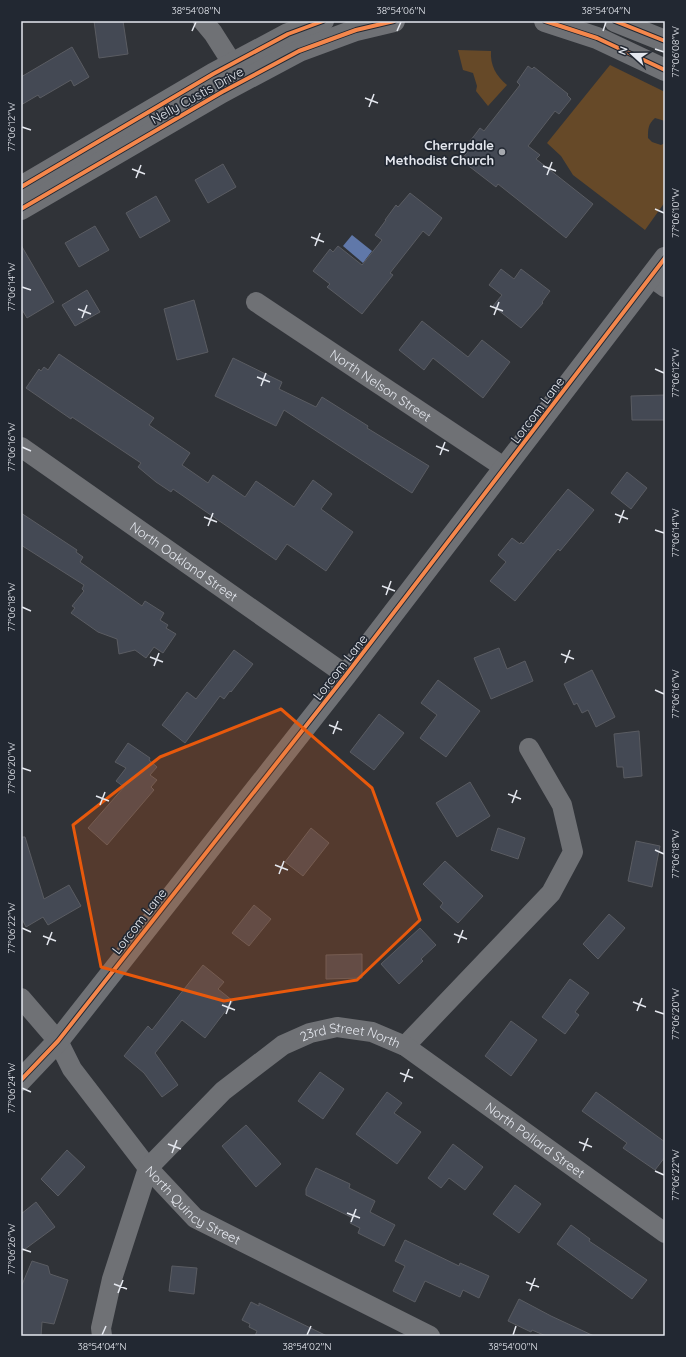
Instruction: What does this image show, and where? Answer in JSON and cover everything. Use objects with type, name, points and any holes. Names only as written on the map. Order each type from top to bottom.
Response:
[{"type":"street","points":[[203,21],[213,33],[238,72]]},
{"type":"street","name":"Nelly Custis Drive","points":[[21,209],[238,72],[288,34],[323,21]]},
{"type":"street","name":"Nelly Custis Drive","points":[[21,187],[238,72],[356,30],[394,21]]},
{"type":"street","points":[[545,21],[597,38],[665,70]]},
{"type":"street","points":[[614,21],[665,41]]},
{"type":"street","name":"Lorcom Lane","points":[[21,1080],[58,1041],[346,675],[505,468],[658,282],[665,258]]},
{"type":"street","name":"North Nelson Street","points":[[256,302],[505,468]]},
{"type":"street","name":"North Oakland Street","points":[[21,447],[346,675]]},
{"type":"street","name":"23rd Street North","points":[[102,1336],[101,1328],[112,1279],[148,1168],[223,1091],[283,1045],[310,1033],[337,1028],[372,1032],[405,1046],[551,893],[573,852],[562,805],[529,748]]},
{"type":"street","name":"North Quincy Street","points":[[21,998],[58,1041],[72,1069],[148,1168],[195,1218],[430,1336]]},
{"type":"street","name":"North Pollard Street","points":[[405,1046],[665,1233]]},
{"type":"highlighted area","points":[[281,709],[372,788],[420,920],[357,980],[224,1001],[101,967],[73,825],[160,757]]},
{"type":"shaded area","points":[[458,50],[491,51],[494,70],[507,85],[488,106],[476,91],[477,86],[473,73],[463,70]]},
{"type":"shaded area","points":[[610,65],[665,92],[665,121],[655,118],[651,122],[648,138],[652,142],[661,145],[665,143],[665,202],[645,230],[573,175],[561,156],[547,143]]},
{"type":"water","points":[[352,235],[372,251],[363,263],[343,246]]},
{"type":"building","points":[[94,21],[123,21],[128,54],[99,58]]},
{"type":"building","points":[[72,47],[89,77],[74,86],[71,80],[40,98],[38,95],[21,105],[21,77]]},
{"type":"building","name":"Cherrydale Methodist Church","points":[[528,66],[532,69],[534,67],[568,94],[567,95],[571,99],[559,114],[555,111],[528,146],[540,155],[536,159],[593,204],[566,238],[498,184],[496,187],[461,160],[470,149],[466,146],[480,128],[484,131],[520,85],[517,82]]},
{"type":"building","points":[[223,164],[236,187],[208,203],[195,180]]},
{"type":"building","points":[[410,193],[442,218],[429,236],[423,231],[390,273],[393,275],[362,314],[327,287],[330,284],[313,271],[330,249],[333,252],[338,246],[362,265],[382,240],[375,235],[385,220],[396,205],[398,207]]},
{"type":"building","points":[[156,196],[170,221],[140,238],[126,213]]},
{"type":"building","points":[[95,226],[109,250],[79,267],[65,243]]},
{"type":"building","points":[[21,245],[54,302],[27,318],[21,308]]},
{"type":"building","points":[[501,269],[514,279],[521,269],[550,291],[542,302],[543,303],[521,328],[493,306],[502,295],[489,285]]},
{"type":"building","points":[[87,290],[100,312],[75,326],[62,305]]},
{"type":"building","points":[[194,300],[208,352],[177,360],[164,309]]},
{"type":"building","points":[[422,321],[468,357],[482,340],[510,362],[483,398],[433,358],[424,370],[399,350]]},
{"type":"building","points":[[59,354],[154,418],[149,425],[190,453],[182,465],[208,483],[213,475],[245,497],[256,481],[294,507],[313,480],[332,494],[321,509],[353,532],[326,571],[287,544],[276,560],[173,489],[171,492],[156,482],[138,467],[141,463],[72,417],[71,419],[26,388],[39,369],[41,371],[44,367],[48,370]]},
{"type":"building","points":[[233,358],[282,382],[279,389],[316,407],[322,397],[368,426],[367,428],[429,466],[412,493],[284,410],[276,426],[215,396]]},
{"type":"building","points":[[665,395],[665,420],[632,420],[631,396]]},
{"type":"building","points":[[627,472],[647,488],[631,509],[611,493]]},
{"type":"building","points":[[568,489],[594,510],[560,551],[558,549],[515,601],[490,581],[506,562],[498,555],[512,538],[520,544],[521,542],[523,544]]},
{"type":"building","points":[[21,513],[77,550],[76,552],[83,557],[80,562],[142,606],[145,601],[164,613],[160,620],[168,625],[166,628],[176,634],[163,653],[154,647],[146,658],[135,650],[119,654],[117,639],[98,632],[71,613],[75,608],[72,606],[84,591],[82,589],[84,585],[21,545]]},
{"type":"building","points":[[499,648],[507,669],[525,661],[533,681],[491,699],[474,658]]},
{"type":"building","points":[[234,650],[253,664],[224,699],[220,696],[185,743],[162,725],[187,692],[196,699]]},
{"type":"building","points":[[592,670],[615,717],[596,727],[588,710],[582,713],[577,703],[574,705],[564,684]]},
{"type":"building","points":[[438,680],[480,711],[446,757],[420,738],[437,715],[421,703]]},
{"type":"building","points":[[379,714],[404,733],[374,770],[350,752]]},
{"type":"building","points":[[639,731],[642,776],[624,778],[623,767],[617,767],[614,734]]},
{"type":"building","points":[[128,743],[150,758],[149,760],[157,767],[150,775],[157,780],[151,787],[154,790],[107,845],[88,828],[124,787],[116,781],[126,768],[115,762]]},
{"type":"building","points":[[470,782],[490,816],[457,837],[436,803]]},
{"type":"building","points":[[311,828],[329,843],[303,876],[285,862]]},
{"type":"building","points":[[498,828],[525,838],[518,859],[491,850]]},
{"type":"building","points":[[21,837],[25,837],[44,899],[69,885],[81,906],[48,925],[43,917],[26,927],[21,917]]},
{"type":"building","points":[[636,841],[660,846],[652,887],[628,881]]},
{"type":"building","points":[[445,861],[483,896],[458,923],[440,907],[443,903],[423,884]]},
{"type":"building","points":[[254,905],[271,919],[249,946],[232,933]]},
{"type":"building","points":[[609,914],[625,928],[598,959],[583,944]]},
{"type":"building","points":[[420,928],[436,945],[421,959],[423,961],[399,984],[381,964]]},
{"type":"building","points":[[362,954],[362,978],[326,979],[326,955]]},
{"type":"building","points":[[203,965],[224,982],[218,989],[233,1001],[205,1038],[182,1020],[155,1053],[178,1085],[162,1097],[144,1073],[124,1056],[148,1026],[152,1030]]},
{"type":"building","points":[[570,979],[589,993],[575,1012],[579,1015],[565,1034],[542,1017]]},
{"type":"building","points":[[511,1021],[537,1040],[511,1076],[485,1056]]},
{"type":"building","points":[[320,1072],[344,1089],[323,1119],[298,1101]]},
{"type":"building","points":[[387,1092],[402,1103],[394,1113],[421,1132],[397,1164],[356,1134]]},
{"type":"building","points":[[596,1092],[665,1142],[665,1157],[655,1170],[623,1148],[627,1143],[582,1111]]},
{"type":"building","points":[[246,1125],[281,1164],[256,1187],[222,1146]]},
{"type":"building","points":[[453,1144],[483,1167],[465,1190],[449,1178],[441,1188],[428,1178]]},
{"type":"building","points":[[67,1150],[85,1167],[58,1196],[41,1179]]},
{"type":"building","points":[[316,1168],[350,1184],[349,1188],[375,1201],[370,1212],[395,1225],[384,1246],[358,1233],[360,1228],[350,1223],[353,1218],[306,1195],[306,1189]]},
{"type":"building","points":[[515,1185],[541,1204],[519,1233],[493,1214]]},
{"type":"building","points":[[36,1202],[55,1227],[21,1252],[21,1214]]},
{"type":"building","points":[[571,1225],[590,1239],[589,1241],[647,1280],[632,1299],[557,1244]]},
{"type":"building","points":[[405,1240],[459,1266],[460,1263],[489,1276],[479,1298],[463,1290],[460,1297],[425,1281],[415,1302],[393,1291],[405,1266],[395,1261]]},
{"type":"building","points":[[32,1261],[48,1266],[50,1274],[68,1280],[54,1324],[42,1322],[41,1336],[21,1336],[21,1287]]},
{"type":"building","points":[[172,1266],[197,1268],[194,1294],[169,1291]]},
{"type":"building","points":[[519,1299],[594,1336],[546,1336],[532,1330],[531,1332],[508,1321]]},
{"type":"building","points":[[251,1302],[259,1306],[259,1303],[327,1336],[255,1336],[257,1331],[249,1327],[250,1324],[242,1320]]},
{"type":"cycle path","points":[[21,187],[213,74],[288,34],[323,21]]},
{"type":"cycle path","points":[[21,209],[222,92],[299,51],[356,30],[394,21]]},
{"type":"cycle path","points":[[545,21],[597,38],[665,70]]},
{"type":"cycle path","points":[[615,21],[665,41]]},
{"type":"cycle path","points":[[21,1080],[58,1041],[346,675],[665,258]]},
{"type":"place","name":"Cherrydale Methodist Church","points":[[502,152]]}]
